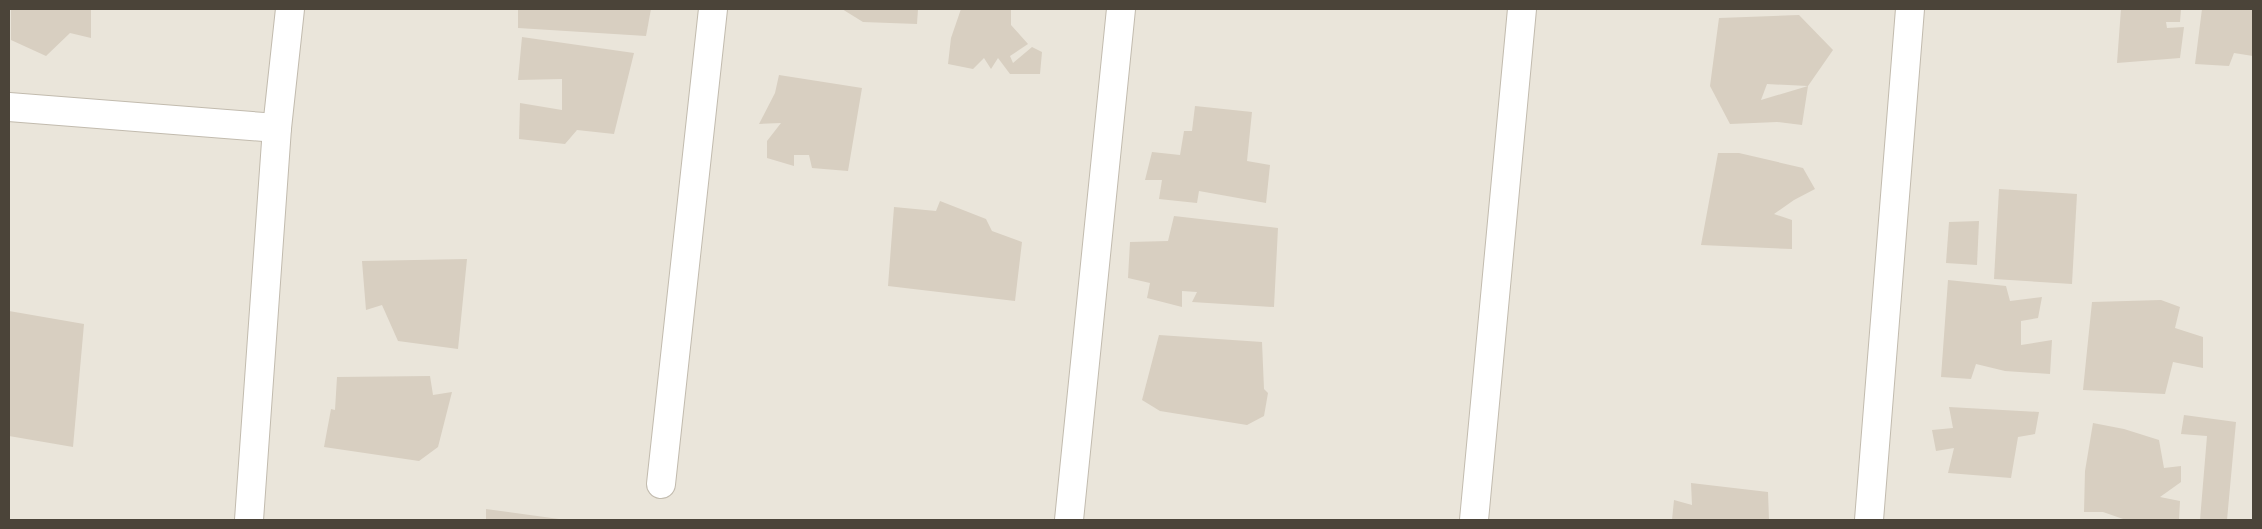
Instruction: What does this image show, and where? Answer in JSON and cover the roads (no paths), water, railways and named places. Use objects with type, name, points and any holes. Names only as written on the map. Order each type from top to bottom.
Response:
[{"type":"street","points":[[249,520],[277,128],[290,9]]},
{"type":"street","points":[[661,484],[713,9]]},
{"type":"street","points":[[1069,520],[1121,9]]},
{"type":"street","points":[[1474,520],[1522,9]]},
{"type":"street","points":[[1869,520],[1910,9]]},
{"type":"street","points":[[9,107],[277,128]]}]
